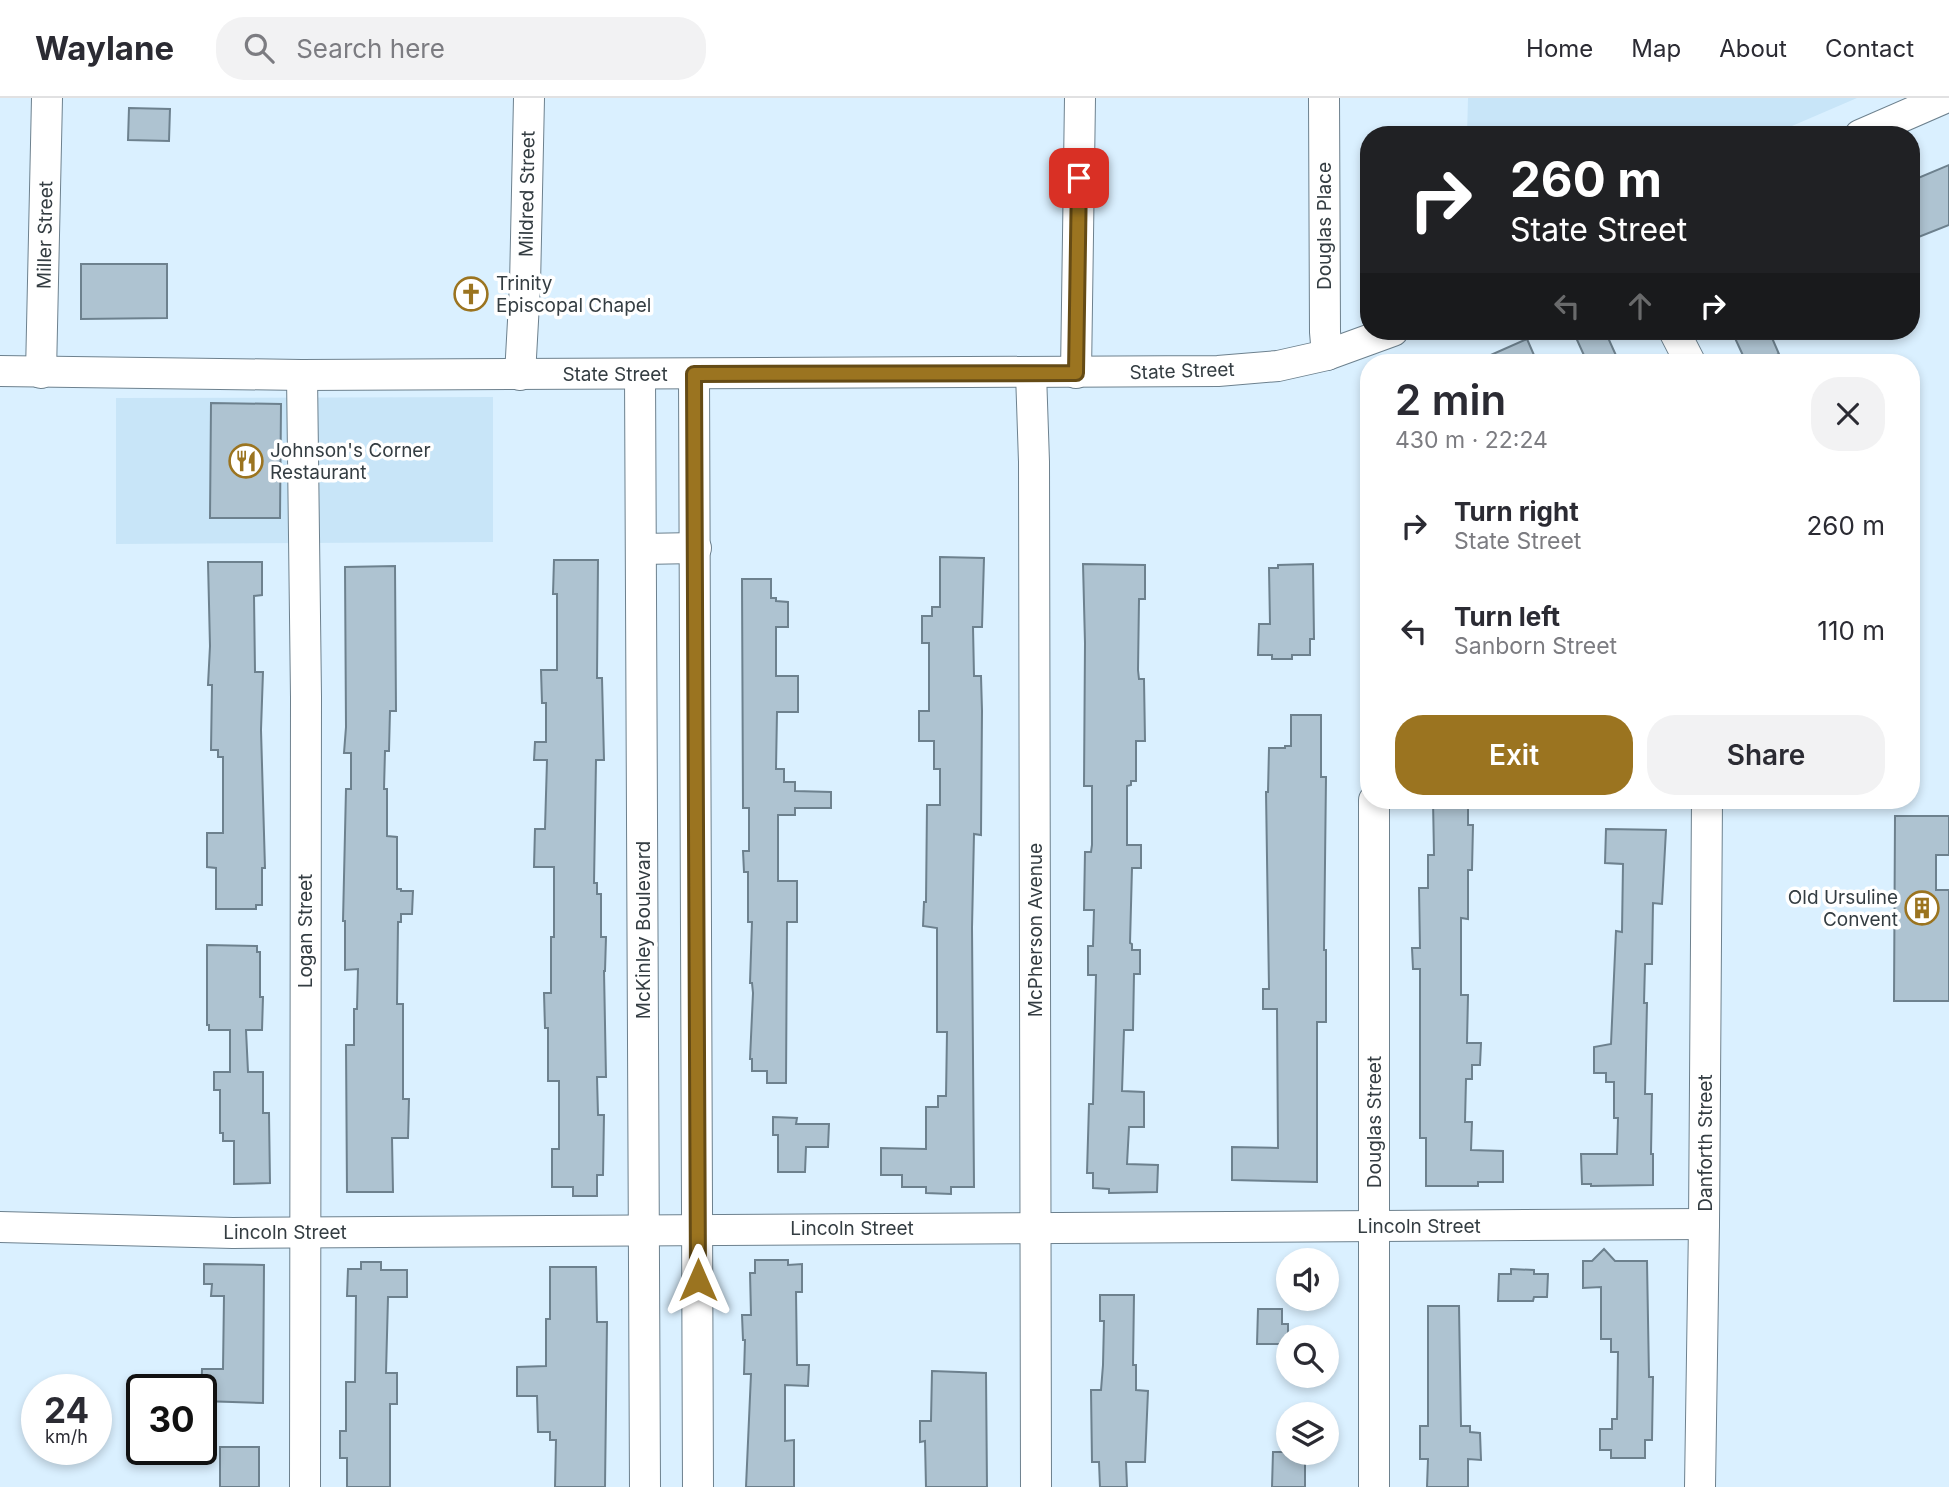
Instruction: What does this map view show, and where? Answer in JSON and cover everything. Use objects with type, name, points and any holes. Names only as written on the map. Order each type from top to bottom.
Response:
[{"type":"street","name":"Miller Street","points":[[41,373],[47,98]]},
{"type":"street","name":"Mildred Street","points":[[520,375],[529,98]]},
{"type":"street","points":[[1076,373],[1080,98]]},
{"type":"street","name":"Douglas Place","points":[[1324,98],[1327,355]]},
{"type":"street","points":[[1881,126],[1945,98]]},
{"type":"street","name":"State Street","points":[[0,372],[520,375],[1218,371],[1278,366],[1377,344]]},
{"type":"street","name":"McPherson Avenue","points":[[1031,373],[1034,487],[1037,1487]]},
{"type":"street","name":"McKinley Boulevard","points":[[640,374],[645,1487]]},
{"type":"street","points":[[694,374],[698,1487]]},
{"type":"street","name":"Logan Street","points":[[302,375],[306,697],[305,1487]]},
{"type":"street","points":[[640,549],[696,548]]},
{"type":"street","name":"Douglas Street","points":[[1374,809],[1374,1487]]},
{"type":"street","name":"Danforth Street","points":[[1700,1487],[1707,809]]},
{"type":"street","name":"Lincoln Street","points":[[0,1227],[233,1233],[1704,1224]]},
{"type":"shaded area","points":[[1468,98],[1857,98],[1792,126],[1467,126]]},
{"type":"shaded area","points":[[493,397],[493,542],[116,544],[116,398]]},
{"type":"building","points":[[129,108],[170,109],[169,141],[128,140]]},
{"type":"building","points":[[1949,165],[1949,225],[1920,236],[1920,177]]},
{"type":"building","points":[[81,264],[167,264],[167,318],[81,319]]},
{"type":"building","points":[[1527,340],[1534,354],[1493,354]]},
{"type":"building","points":[[1577,340],[1609,340],[1615,354],[1583,354]]},
{"type":"building","points":[[1736,340],[1773,340],[1779,354],[1742,354]]},
{"type":"building","name":"Johnson's Corner Restaurant","points":[[211,403],[281,404],[280,518],[210,518]]},
{"type":"building","points":[[940,557],[984,558],[982,627],[973,627],[974,676],[981,676],[982,711],[981,835],[974,834],[972,928],[974,1187],[951,1187],[951,1194],[926,1193],[926,1187],[902,1187],[902,1175],[881,1175],[881,1148],[926,1149],[926,1107],[938,1107],[938,1096],[946,1096],[947,1032],[937,1032],[937,928],[923,926],[926,902],[927,805],[940,805],[940,769],[934,769],[934,741],[919,741],[919,711],[929,711],[929,643],[922,643],[922,616],[932,616],[932,607],[940,607]]},
{"type":"building","points":[[554,560],[598,560],[597,678],[602,678],[604,760],[596,760],[594,883],[597,883],[597,894],[601,894],[601,937],[606,937],[606,1077],[597,1077],[598,1115],[604,1115],[603,1175],[597,1175],[597,1196],[573,1196],[573,1187],[552,1187],[552,1149],[559,1149],[559,1081],[548,1081],[548,1028],[545,1028],[544,993],[551,993],[554,867],[534,867],[535,829],[545,829],[547,760],[534,760],[535,742],[546,742],[546,703],[542,703],[541,670],[557,670]]},
{"type":"building","points":[[208,562],[262,562],[262,595],[254,596],[255,672],[263,672],[261,730],[265,868],[262,868],[262,905],[256,905],[256,909],[216,909],[216,868],[207,867],[207,833],[223,833],[223,757],[218,757],[218,750],[211,750]]},
{"type":"building","points":[[1083,564],[1145,565],[1145,599],[1139,599],[1138,670],[1139,679],[1144,679],[1145,741],[1136,741],[1136,781],[1131,781],[1131,785],[1127,786],[1127,845],[1141,845],[1141,868],[1132,868],[1130,943],[1132,950],[1140,950],[1140,974],[1134,974],[1133,1030],[1124,1030],[1122,1091],[1144,1092],[1144,1127],[1129,1127],[1127,1164],[1158,1165],[1157,1192],[1109,1193],[1109,1189],[1093,1188],[1093,1173],[1087,1173],[1089,1104],[1093,1104],[1096,975],[1088,975],[1088,946],[1093,946],[1094,910],[1084,910],[1085,852],[1091,852],[1092,845],[1092,786],[1084,786]]},
{"type":"building","points":[[1313,564],[1314,639],[1310,639],[1310,655],[1272,659],[1272,655],[1258,655],[1259,624],[1270,624],[1269,568],[1278,568],[1278,565]]},
{"type":"building","points":[[395,566],[396,711],[390,711],[384,789],[387,789],[387,836],[397,837],[397,889],[413,891],[412,914],[401,914],[401,922],[398,922],[397,1004],[403,1004],[403,1099],[409,1099],[408,1138],[392,1138],[393,1192],[347,1192],[346,1045],[354,1045],[358,969],[345,970],[343,921],[346,789],[351,789],[351,753],[344,753],[345,567]]},
{"type":"building","points":[[742,579],[771,579],[771,598],[788,602],[788,627],[776,627],[776,676],[798,676],[798,712],[777,712],[776,769],[784,769],[784,782],[795,782],[795,791],[831,792],[831,808],[795,808],[795,815],[778,815],[778,881],[797,881],[797,922],[787,922],[786,1083],[767,1083],[767,1071],[752,1071],[750,1059],[752,922],[748,922],[748,872],[744,872],[743,851],[749,851],[749,808],[743,808]]},
{"type":"building","points":[[1291,715],[1321,715],[1321,777],[1326,777],[1326,1022],[1317,1022],[1317,1182],[1232,1180],[1232,1147],[1278,1148],[1277,1009],[1263,1009],[1263,989],[1269,989],[1266,792],[1269,748],[1291,746]]},
{"type":"building","points":[[1433,809],[1468,809],[1468,825],[1473,825],[1472,870],[1468,870],[1468,919],[1461,918],[1461,995],[1468,995],[1467,1043],[1481,1043],[1480,1065],[1472,1065],[1472,1079],[1466,1079],[1465,1122],[1472,1122],[1471,1150],[1503,1151],[1503,1182],[1478,1182],[1478,1186],[1426,1186],[1426,1138],[1420,1138],[1420,969],[1413,969],[1412,948],[1420,948],[1419,888],[1428,888],[1428,855],[1434,855]]},
{"type":"building","name":"Old Ursuline Convent","points":[[1895,816],[1949,816],[1949,855],[1936,855],[1936,890],[1949,890],[1949,1001],[1894,1001]]},
{"type":"building","points":[[1606,829],[1666,830],[1662,904],[1653,903],[1652,964],[1645,964],[1645,1094],[1652,1094],[1653,1185],[1582,1184],[1581,1154],[1617,1154],[1618,1118],[1614,1118],[1614,1082],[1606,1082],[1606,1073],[1594,1073],[1594,1047],[1611,1044],[1616,931],[1622,932],[1623,864],[1605,863]]},
{"type":"building","points":[[207,945],[257,946],[257,952],[260,952],[262,1030],[246,1030],[248,1072],[263,1072],[263,1113],[269,1113],[270,1183],[234,1184],[234,1141],[223,1141],[223,1133],[220,1133],[220,1090],[214,1090],[214,1072],[230,1072],[230,1030],[209,1030],[207,1025]]},
{"type":"building","points":[[773,1117],[797,1118],[796,1124],[829,1124],[828,1147],[806,1147],[805,1172],[778,1172],[778,1135],[773,1135]]},
{"type":"building","points":[[1604,1249],[1615,1261],[1647,1261],[1649,1377],[1653,1377],[1652,1440],[1645,1440],[1645,1458],[1611,1458],[1611,1450],[1600,1450],[1600,1429],[1612,1429],[1612,1419],[1617,1419],[1618,1352],[1611,1352],[1611,1339],[1601,1339],[1601,1287],[1583,1288],[1583,1261],[1592,1261]]},
{"type":"building","points":[[755,1260],[788,1260],[788,1265],[802,1264],[802,1292],[796,1292],[797,1365],[809,1365],[808,1386],[785,1385],[785,1441],[794,1440],[794,1487],[746,1487],[751,1374],[744,1374],[745,1340],[742,1315],[751,1315],[750,1273],[755,1273]]},
{"type":"building","points":[[361,1262],[381,1262],[381,1270],[407,1270],[407,1297],[388,1297],[386,1373],[397,1373],[397,1404],[390,1404],[390,1487],[347,1487],[347,1458],[340,1458],[340,1431],[346,1431],[346,1382],[355,1382],[356,1296],[347,1296],[348,1269],[361,1269]]},
{"type":"building","points":[[204,1264],[264,1265],[263,1403],[217,1402],[217,1374],[202,1374],[202,1369],[223,1369],[224,1296],[211,1296],[212,1284],[204,1284]]},
{"type":"building","points":[[550,1267],[596,1267],[597,1322],[607,1322],[605,1487],[555,1487],[556,1440],[550,1440],[550,1432],[538,1432],[537,1396],[517,1396],[517,1367],[546,1366]]},
{"type":"building","points":[[1511,1269],[1548,1274],[1547,1297],[1534,1297],[1533,1301],[1498,1301],[1499,1274],[1511,1274]]},
{"type":"building","points":[[1100,1295],[1134,1295],[1133,1365],[1136,1365],[1136,1390],[1148,1391],[1145,1462],[1126,1462],[1127,1487],[1100,1487],[1099,1462],[1092,1462],[1091,1390],[1101,1390],[1103,1365],[1104,1321],[1100,1321]]},
{"type":"building","points":[[1428,1306],[1459,1306],[1461,1426],[1470,1426],[1470,1432],[1480,1433],[1481,1460],[1468,1459],[1468,1487],[1427,1487],[1428,1459],[1420,1459],[1420,1426],[1428,1426]]},
{"type":"building","points":[[1258,1309],[1282,1311],[1282,1324],[1288,1325],[1276,1325],[1276,1344],[1257,1344]]},
{"type":"building","points":[[932,1371],[986,1373],[987,1487],[926,1487],[925,1441],[920,1442],[920,1421],[931,1421]]},
{"type":"building","points":[[220,1447],[259,1447],[259,1487],[220,1487]]},
{"type":"building","points":[[1273,1452],[1276,1452],[1276,1465],[1305,1465],[1305,1487],[1272,1487]]},
{"type":"place","name":"Trinity Episcopal Chapel","points":[[471,294]]},
{"type":"place","name":"Johnson's Corner Restaurant","points":[[246,461]]},
{"type":"place","name":"Old Ursuline Convent","points":[[1922,908]]},
{"type":"route","points":[[698,1280],[694,374],[1076,373],[1079,178]]}]
